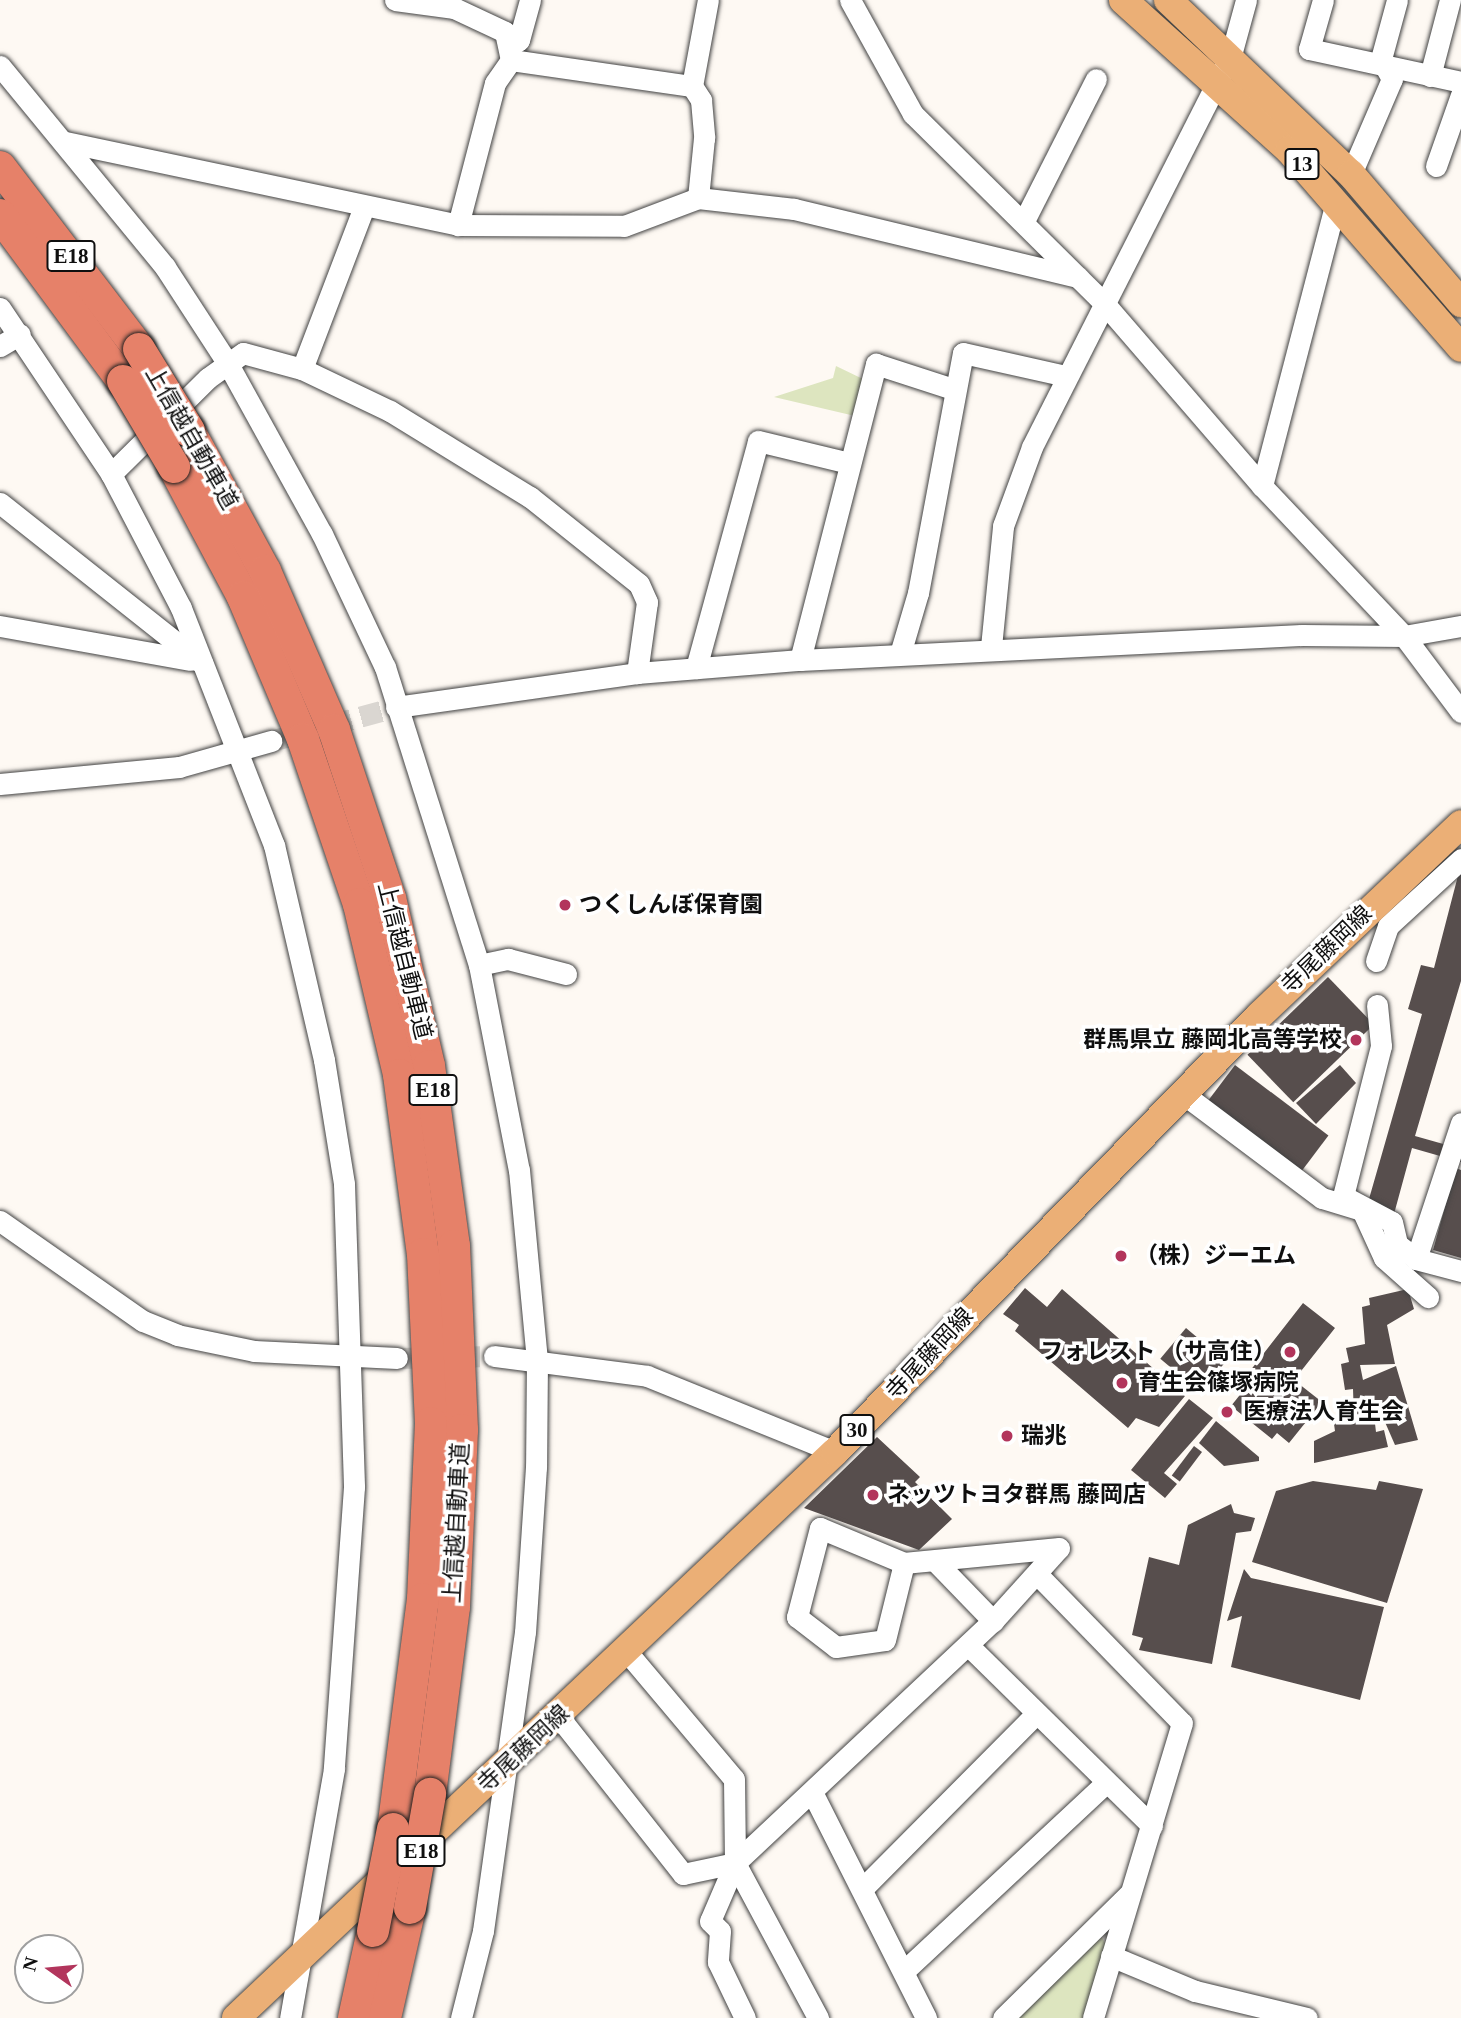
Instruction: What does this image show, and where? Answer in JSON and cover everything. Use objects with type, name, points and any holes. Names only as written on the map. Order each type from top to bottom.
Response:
[{"type":"highway","name":"上信越自動車道","points":[[0,167],[139,349],[189,430],[265,571],[334,730],[390,898],[429,1066],[454,1246],[462,1430],[454,1607],[430,1794],[410,1908],[385,2018]]},
{"type":"highway","name":"上信越自動車道","points":[[0,215],[123,381],[174,467],[243,597],[312,761],[359,904],[401,1088],[423,1254],[431,1423],[423,1599],[393,1829],[354,2018]]},
{"type":"main road","name":"13","points":[[1123,0],[1217,82],[1336,202],[1461,348]]},
{"type":"main road","name":"13","points":[[1168,0],[1231,55],[1351,174],[1461,303]]},
{"type":"main road","name":"寺尾藤岡線","points":[[236,2018],[559,1717],[835,1452],[1182,1093],[1461,824]]},
{"type":"street","points":[[395,0],[454,8],[505,32],[510,54]]},
{"type":"street","points":[[458,225],[495,83],[519,40],[530,0]]},
{"type":"street","points":[[698,198],[704,138],[701,100],[692,86],[708,0]]},
{"type":"street","points":[[850,0],[913,114],[1104,303],[1262,486],[1404,636],[1461,712]]},
{"type":"street","points":[[992,647],[1003,526],[1066,376],[1231,55],[1247,0]]},
{"type":"street","points":[[1323,0],[1309,49],[1388,69],[1461,82]]},
{"type":"street","points":[[1430,76],[1450,0]]},
{"type":"street","points":[[1351,174],[1392,79],[1381,59],[1393,1]]},
{"type":"street","points":[[510,54],[692,86]]},
{"type":"street","points":[[1,69],[65,142],[165,267],[228,364],[322,534],[385,667],[479,965],[519,1170],[537,1360],[531,1555],[483,1931],[461,2018]]},
{"type":"street","points":[[1024,221],[1096,79]]},
{"type":"street","points":[[1436,166],[1461,95]]},
{"type":"street","points":[[65,142],[458,225],[624,226],[698,198],[794,209],[1078,277]]},
{"type":"street","points":[[1262,486],[1336,202]]},
{"type":"street","points":[[302,369],[365,207]]},
{"type":"street","points":[[0,308],[111,474],[181,608],[274,845],[324,1060],[344,1184],[355,1356],[351,1567],[335,1755],[304,1955],[290,2018]]},
{"type":"street","points":[[0,346],[19,334]]},
{"type":"street","points":[[111,474],[243,353],[302,369],[390,411],[530,497],[639,584],[647,602],[637,673]]},
{"type":"street","points":[[900,654],[918,593],[953,389],[963,353],[1066,376]]},
{"type":"street","points":[[800,660],[876,364],[953,389]]},
{"type":"street","points":[[696,668],[758,441],[849,463]]},
{"type":"street","points":[[0,503],[202,663]]},
{"type":"street","points":[[0,626],[202,663]]},
{"type":"street","points":[[396,706],[637,673],[800,660],[992,647],[1404,636],[1461,626]]},
{"type":"street","points":[[0,784],[103,779],[179,768],[271,741]]},
{"type":"street","points":[[1376,961],[1388,926],[1461,859]]},
{"type":"street","points":[[479,965],[508,959],[566,974]]},
{"type":"street","points":[[1377,1005],[1381,1046],[1343,1196],[1392,1222],[1397,1244],[1416,1259],[1461,1271]]},
{"type":"street","points":[[1182,1093],[1322,1198],[1362,1210],[1384,1258],[1428,1297]]},
{"type":"street","points":[[1416,1259],[1461,1123]]},
{"type":"street","points":[[0,1221],[143,1321],[177,1335],[240,1349],[397,1358]]},
{"type":"street","points":[[494,1356],[648,1376],[835,1452]]},
{"type":"street","points":[[559,1717],[683,1874],[735,1863],[813,1794],[993,1621],[1038,1576],[1059,1548],[1033,1546],[937,1563],[904,1563],[820,1528],[797,1617],[836,1647],[885,1640],[904,1563]]},
{"type":"street","points":[[937,1563],[993,1621]]},
{"type":"street","points":[[1038,1576],[1182,1723],[1093,2018]]},
{"type":"street","points":[[968,1645],[1152,1826]]},
{"type":"street","points":[[627,1652],[720,1759],[734,1779],[735,1863],[710,1921],[720,1931],[718,1962],[745,2018]]},
{"type":"street","points":[[864,1887],[1037,1713]]},
{"type":"street","points":[[904,1970],[1107,1782]]},
{"type":"street","points":[[813,1794],[864,1887],[926,2018]]},
{"type":"street","points":[[735,1863],[818,2018]]},
{"type":"street","points":[[1003,2018],[1131,1892]]},
{"type":"street","points":[[1111,1956],[1195,1991],[1307,2018]]},
{"type":"green space","points":[[836,366],[865,380],[855,416],[774,397],[833,378]]},
{"type":"green space","points":[[1100,1935],[1106,1944],[1083,2018],[1016,2018]]},
{"type":"building","points":[[1461,864],[1461,981],[1415,1136],[1461,1149],[1461,1162],[1412,1148],[1394,1214],[1367,1206],[1422,1014],[1408,1009],[1421,965],[1434,968]]},
{"type":"building","points":[[1328,977],[1374,1024],[1293,1102],[1247,1055]]},
{"type":"building","points":[[1235,1065],[1328,1135],[1301,1172],[1207,1102]]},
{"type":"building","points":[[1340,1065],[1356,1083],[1316,1124],[1296,1103]]},
{"type":"building","points":[[1456,1168],[1461,1170],[1461,1258],[1433,1250],[1448,1196],[1443,1195]]},
{"type":"building","points":[[1025,1288],[1047,1307],[1062,1289],[1185,1396],[1159,1427],[1136,1418],[1128,1428],[1015,1331],[1019,1325],[1003,1314]]},
{"type":"building","points":[[1408,1289],[1414,1309],[1387,1325],[1395,1364],[1360,1365],[1363,1380],[1396,1366],[1418,1440],[1395,1445],[1381,1413],[1374,1415],[1376,1432],[1384,1430],[1388,1447],[1314,1463],[1314,1441],[1335,1431],[1334,1424],[1354,1419],[1353,1389],[1345,1390],[1341,1364],[1349,1362],[1346,1348],[1365,1344],[1362,1307],[1370,1305],[1369,1298]]},
{"type":"building","name":"フォレスト （サ高住）","points":[[1303,1303],[1335,1328],[1294,1380],[1322,1402],[1289,1443],[1277,1433],[1272,1439],[1231,1406],[1251,1381],[1246,1376]]},
{"type":"building","points":[[1186,1328],[1226,1361],[1200,1392],[1160,1359]]},
{"type":"building","points":[[1189,1399],[1213,1418],[1164,1473],[1177,1484],[1165,1498],[1131,1470]]},
{"type":"building","points":[[1216,1421],[1259,1457],[1259,1461],[1224,1466],[1199,1443]]},
{"type":"building","name":"ネッツトヨタ群馬 藤岡店","points":[[877,1437],[920,1477],[915,1482],[952,1519],[919,1550],[804,1508]]},
{"type":"building","points":[[1194,1446],[1202,1452],[1180,1482],[1172,1476]]},
{"type":"building","points":[[1313,1481],[1376,1490],[1379,1481],[1423,1489],[1387,1603],[1252,1562],[1276,1491]]},
{"type":"building","points":[[1231,1504],[1234,1513],[1255,1518],[1251,1531],[1236,1533],[1212,1664],[1139,1650],[1143,1638],[1132,1635],[1149,1557],[1179,1565],[1188,1525]]},
{"type":"building","points":[[1244,1569],[1251,1578],[1384,1607],[1360,1700],[1231,1667],[1242,1616],[1227,1621]]},
{"type":"tunnel","points":[[271,741],[396,707]]},
{"type":"tunnel","points":[[397,1358],[494,1356]]},
{"type":"place","name":"つくしんぼ保育園","points":[[565,905]]},
{"type":"place","name":"群馬県立 藤岡北高等学校","points":[[1356,1040]]},
{"type":"place","name":"（株）ジーエム","points":[[1121,1256]]},
{"type":"place","name":"フォレスト （サ高住）","points":[[1290,1352]]},
{"type":"place","name":"育生会篠塚病院","points":[[1122,1383]]},
{"type":"place","name":"医療法人育生会","points":[[1227,1412]]},
{"type":"place","name":"瑞兆","points":[[1007,1436]]},
{"type":"place","name":"ネッツトヨタ群馬 藤岡店","points":[[873,1495]]}]
